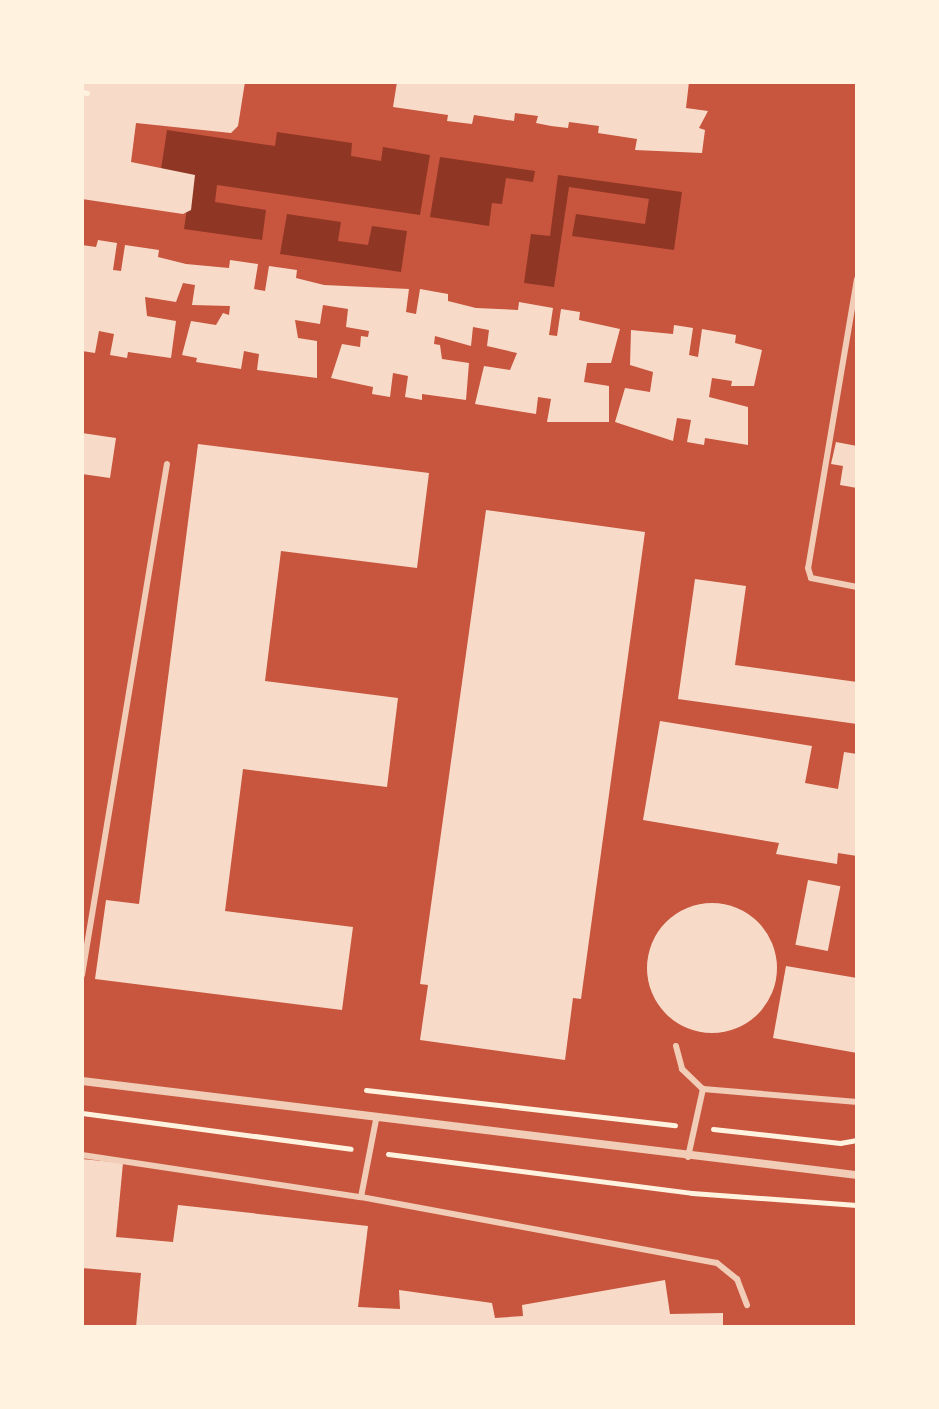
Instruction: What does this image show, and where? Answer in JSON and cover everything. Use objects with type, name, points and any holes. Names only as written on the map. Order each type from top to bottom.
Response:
[{"type":"street","points":[[82,1081],[376,1120],[857,1175]]},
{"type":"lane","points":[[857,279],[808,568],[811,578],[857,587]]},
{"type":"lane","points":[[82,975],[167,464]]},
{"type":"lane","points":[[676,1046],[682,1069],[703,1089],[857,1102]]},
{"type":"lane","points":[[688,1157],[703,1089]]},
{"type":"lane","points":[[361,1197],[376,1120]]},
{"type":"lane","points":[[82,1155],[361,1197],[717,1263],[737,1279],[747,1305]]},
{"type":"path","points":[[366,1090],[840,1143],[857,1140]]},
{"type":"path","points":[[82,1113],[692,1193],[857,1205]]},
{"type":"shaded area","points":[[167,130],[275,146],[277,132],[352,143],[351,156],[381,161],[383,147],[430,155],[420,215],[217,185],[215,202],[266,210],[262,240],[184,229],[191,181],[160,176]]},
{"type":"shaded area","points":[[440,157],[535,171],[533,182],[506,178],[502,204],[492,203],[489,226],[430,217]]},
{"type":"shaded area","points":[[558,175],[682,192],[674,250],[572,236],[576,214],[645,224],[649,199],[569,187],[554,287],[524,283],[531,234],[550,236]]},
{"type":"shaded area","points":[[287,214],[341,222],[338,241],[368,245],[372,226],[407,231],[401,272],[280,254]]},
{"type":"building","points":[[82,82],[245,82],[238,126],[231,133],[136,123],[131,162],[195,175],[191,210],[183,214],[82,199]]},
{"type":"building","points":[[397,82],[689,82],[686,108],[708,111],[699,128],[705,130],[702,153],[635,150],[637,139],[598,133],[599,126],[569,122],[568,128],[551,126],[536,123],[538,116],[515,113],[514,121],[474,115],[472,124],[447,121],[448,115],[393,107]]},
{"type":"building","points":[[98,240],[117,243],[113,270],[121,271],[125,245],[159,250],[158,257],[186,264],[229,268],[230,260],[258,264],[254,289],[265,291],[269,266],[297,270],[296,278],[324,285],[409,289],[406,312],[416,314],[420,289],[448,294],[448,301],[476,308],[518,310],[519,302],[553,308],[549,335],[557,336],[561,309],[580,312],[579,320],[620,329],[611,363],[587,363],[584,382],[609,386],[609,422],[547,422],[551,399],[538,397],[536,414],[475,404],[484,366],[510,370],[517,353],[487,346],[489,330],[473,327],[471,346],[435,336],[434,344],[440,345],[442,359],[469,363],[466,400],[422,394],[422,400],[405,397],[408,376],[393,373],[390,397],[372,394],[373,387],[331,378],[342,344],[360,347],[361,336],[368,337],[369,331],[346,327],[348,309],[323,305],[320,324],[295,320],[298,338],[317,341],[317,378],[257,370],[259,354],[244,351],[241,369],[196,362],[197,358],[182,355],[191,321],[216,325],[223,313],[229,315],[230,306],[192,305],[195,285],[183,283],[176,302],[145,297],[147,316],[176,321],[171,358],[128,352],[127,358],[110,355],[114,334],[99,331],[95,353],[82,351],[82,245],[96,247]]},
{"type":"building","points":[[674,325],[693,328],[689,355],[698,357],[702,329],[736,335],[735,343],[762,350],[754,386],[731,386],[732,381],[712,378],[709,397],[748,407],[748,445],[705,438],[704,445],[687,442],[691,420],[677,418],[673,441],[615,422],[625,388],[650,392],[653,372],[630,365],[631,330],[673,334]]},
{"type":"building","points":[[82,433],[116,438],[110,478],[82,474]]},
{"type":"building","points":[[836,442],[857,446],[857,488],[840,485],[843,466],[831,464]]},
{"type":"building","points":[[198,444],[429,473],[417,568],[281,551],[265,681],[398,698],[387,787],[243,769],[225,911],[353,927],[342,1010],[95,979],[106,900],[139,904]]},
{"type":"building","points":[[486,510],[645,532],[581,999],[573,998],[565,1060],[420,1040],[428,985],[420,984]]},
{"type":"building","points":[[695,579],[746,586],[735,665],[857,682],[857,724],[678,699]]},
{"type":"building","points":[[660,721],[812,746],[805,783],[838,789],[844,752],[857,754],[857,856],[838,853],[837,864],[776,854],[779,843],[643,820]]},
{"type":"building","points":[[808,880],[840,886],[828,951],[795,945]]},
{"type":"building","points":[[712,903],[737,908],[758,922],[772,943],[777,968],[772,993],[758,1014],[737,1028],[712,1033],[687,1028],[666,1014],[652,993],[647,968],[652,943],[666,922],[687,908]]},
{"type":"building","points":[[786,966],[857,978],[857,1053],[773,1038]]},
{"type":"building","points":[[82,1159],[123,1163],[116,1237],[173,1242],[178,1205],[368,1226],[358,1307],[400,1309],[399,1290],[492,1303],[495,1318],[523,1316],[522,1305],[665,1280],[670,1314],[723,1313],[723,1327],[136,1327],[141,1273],[82,1268]]}]
